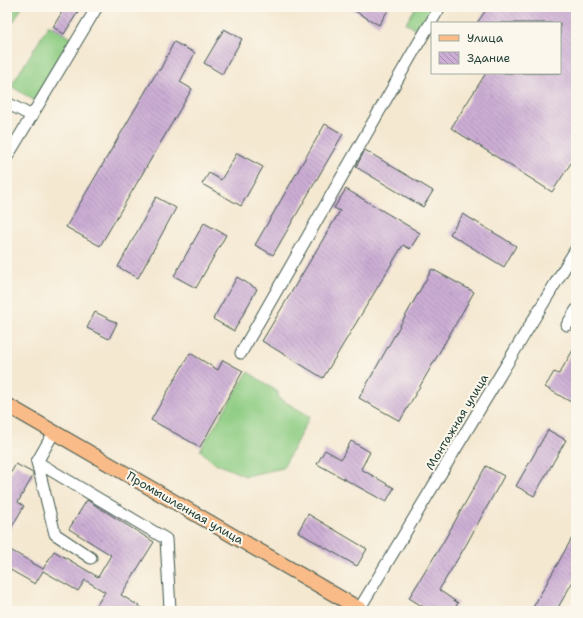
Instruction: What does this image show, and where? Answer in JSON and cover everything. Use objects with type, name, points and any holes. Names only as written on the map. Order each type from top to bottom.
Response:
[{"type":"main road","name":"Промышленная улица","points":[[7,404],[360,610]]},
{"type":"street","points":[[7,157],[97,7]]},
{"type":"street","points":[[431,22],[440,7]]},
{"type":"street","points":[[241,353],[431,22]]},
{"type":"street","points":[[7,102],[32,116]]},
{"type":"street","name":"Монтажная улица","points":[[360,610],[572,265],[576,249]]},
{"type":"street","points":[[566,325],[576,310]]},
{"type":"street","points":[[54,432],[37,462],[55,534],[91,558]]},
{"type":"street","points":[[37,462],[166,539],[170,609]]},
{"type":"green space","points":[[7,7],[22,7],[8,31],[7,30]]},
{"type":"green space","points":[[416,7],[433,7],[418,31],[406,23]]},
{"type":"green space","points":[[49,25],[73,39],[35,101],[11,86]]},
{"type":"green space","points":[[248,372],[278,392],[278,398],[310,416],[283,468],[245,476],[213,462],[200,450]]},
{"type":"building","points":[[65,7],[81,7],[64,34],[53,27]]},
{"type":"building","points":[[348,7],[390,7],[379,25]]},
{"type":"building","points":[[488,7],[576,7],[576,166],[571,163],[552,192],[451,128],[485,74],[561,74],[561,22],[478,22]]},
{"type":"building","points":[[224,29],[242,39],[222,74],[204,63]]},
{"type":"building","points":[[174,42],[195,53],[180,82],[192,89],[100,246],[66,227],[158,70],[160,70]]},
{"type":"building","points":[[325,124],[343,134],[273,255],[255,245]]},
{"type":"building","points":[[365,150],[433,191],[423,207],[356,167]]},
{"type":"building","points":[[237,153],[263,167],[241,206],[202,184],[209,173],[221,180]]},
{"type":"building","points":[[346,189],[420,233],[410,249],[403,245],[323,378],[262,341],[340,211],[334,208]]},
{"type":"building","points":[[156,197],[176,208],[138,278],[118,267]]},
{"type":"building","points":[[463,214],[516,246],[504,267],[450,234]]},
{"type":"building","points":[[204,223],[226,235],[196,288],[174,276]]},
{"type":"building","points":[[432,269],[474,292],[400,421],[359,398]]},
{"type":"building","points":[[237,277],[257,289],[234,331],[213,319]]},
{"type":"building","points":[[95,312],[117,323],[109,339],[87,328]]},
{"type":"building","points":[[576,345],[576,405],[545,387],[554,372],[559,374]]},
{"type":"building","points":[[190,353],[218,370],[223,360],[243,371],[200,447],[151,420]]},
{"type":"building","points":[[548,430],[566,440],[534,496],[516,486]]},
{"type":"building","points":[[351,441],[370,452],[361,469],[394,488],[386,502],[317,464],[325,450],[341,459]]},
{"type":"building","points":[[16,464],[33,473],[33,476],[18,502],[24,506],[7,535],[7,479]]},
{"type":"building","points":[[486,466],[504,476],[439,590],[458,603],[453,611],[430,611],[409,598],[445,539]]},
{"type":"building","points":[[87,500],[154,542],[121,595],[147,611],[93,611],[105,592],[85,580],[78,591],[43,571],[35,584],[7,568],[7,548],[43,569],[54,551],[98,577],[111,555],[69,529]]},
{"type":"building","points":[[308,514],[367,549],[357,566],[298,532]]},
{"type":"building","points":[[576,531],[576,576],[556,611],[531,611]]}]
